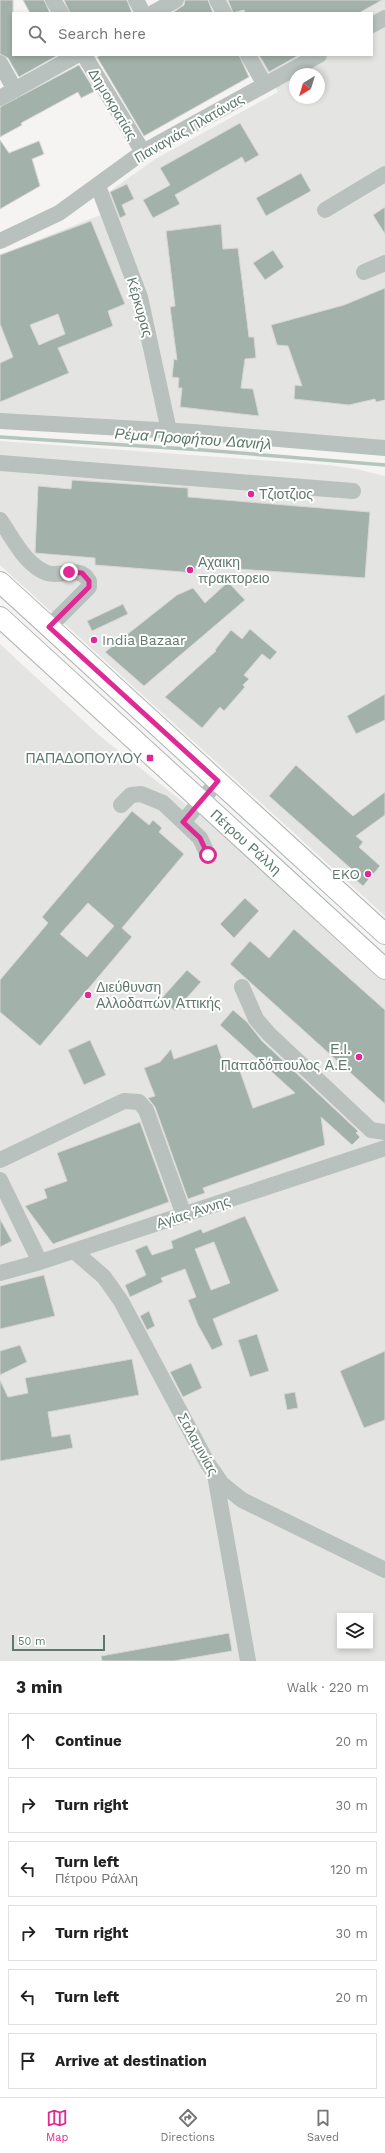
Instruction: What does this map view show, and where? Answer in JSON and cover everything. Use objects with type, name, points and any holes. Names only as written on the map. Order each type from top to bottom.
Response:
[{"type":"main road","name":"Πέτρου Ράλλη","points":[[0,582],[385,934]]},
{"type":"main road","name":"Πέτρου Ράλλη","points":[[0,617],[385,969]]},
{"type":"street","points":[[53,0],[60,12]]},
{"type":"street","points":[[136,0],[143,12]]},
{"type":"street","points":[[155,12],[176,0]]},
{"type":"street","points":[[217,0],[223,12]]},
{"type":"street","points":[[373,25],[385,18]]},
{"type":"street","points":[[0,98],[75,56]]},
{"type":"street","name":"Δημοκρατίας","points":[[85,56],[143,152]]},
{"type":"street","points":[[249,56],[265,85]]},
{"type":"street","name":"Παναγιάς Πλατάνας","points":[[0,241],[47,220],[98,186],[143,152],[317,56]]},
{"type":"street","points":[[0,63],[15,90]]},
{"type":"street","points":[[324,210],[385,174]]},
{"type":"street","name":"Κέρκυρας","points":[[98,186],[140,297],[169,431]]},
{"type":"street","points":[[364,272],[385,263]]},
{"type":"street","points":[[0,421],[169,431],[385,448]]},
{"type":"street","points":[[0,463],[353,491]]},
{"type":"street","points":[[0,520],[34,566],[55,575],[76,572],[82,573],[89,581],[89,587],[49,627]]},
{"type":"street","points":[[183,822],[218,781]]},
{"type":"street","points":[[121,805],[131,795],[141,794],[163,803],[200,838],[208,855]]},
{"type":"street","points":[[242,987],[256,1019],[268,1034],[371,1130],[385,1132]]},
{"type":"street","points":[[0,1160],[124,1101],[139,1102],[146,1110],[184,1215]]},
{"type":"street","name":"Αγίας Άννης","points":[[0,1273],[74,1251],[385,1148]]},
{"type":"street","points":[[0,1180],[40,1262]]},
{"type":"street","name":"Σαλαμινίας","points":[[74,1251],[104,1277],[121,1301],[215,1475],[231,1493],[242,1500],[385,1570]]},
{"type":"street","points":[[215,1475],[248,1661]]},
{"type":"shaded area","points":[[226,0],[385,0],[385,442],[0,414],[0,255],[113,210],[106,194],[155,159],[278,92],[258,56],[373,56],[373,12],[233,12]]},
{"type":"shaded area","points":[[0,441],[328,465],[356,469],[385,476],[385,916],[0,565]]},
{"type":"shaded area","points":[[0,644],[100,736],[256,860],[385,978],[385,1661],[0,1661]]},
{"type":"building","points":[[0,0],[13,0],[12,56],[56,56],[19,77],[8,58],[0,54]]},
{"type":"building","points":[[23,0],[44,0],[50,12],[29,12]]},
{"type":"building","points":[[64,0],[127,0],[132,12],[70,12]]},
{"type":"building","points":[[185,0],[208,0],[213,12],[174,12],[184,5]]},
{"type":"building","points":[[228,0],[382,0],[361,12],[245,12],[244,10],[233,12]]},
{"type":"building","points":[[239,56],[249,77],[144,136],[97,57]]},
{"type":"building","points":[[260,56],[297,56],[269,72]]},
{"type":"building","points":[[79,65],[95,91],[81,98],[78,92],[21,123],[22,125],[0,137],[0,107]]},
{"type":"building","points":[[240,123],[259,155],[245,163],[242,157],[175,195],[180,204],[153,218],[143,200],[170,185],[160,168]]},
{"type":"building","points":[[0,140],[9,153],[39,141],[44,154],[32,159],[40,186],[0,209]]},
{"type":"building","points":[[301,173],[311,191],[266,216],[256,198]]},
{"type":"building","points":[[127,184],[134,199],[122,205],[126,215],[120,218],[110,192]]},
{"type":"building","points":[[385,207],[385,234],[373,215]]},
{"type":"building","points":[[91,221],[125,304],[108,311],[113,326],[58,348],[69,373],[0,402],[0,363],[13,357],[0,324],[0,255]],"holes":[[[58,314],[65,334],[39,345],[30,325]]]},
{"type":"building","points":[[221,224],[223,249],[238,248],[249,337],[254,337],[256,358],[245,359],[241,388],[253,389],[259,416],[180,407],[182,388],[178,388],[179,378],[172,377],[174,359],[177,360],[170,307],[175,306],[166,231]]},
{"type":"building","points":[[273,250],[284,267],[265,280],[253,263]]},
{"type":"building","points":[[385,288],[385,400],[376,402],[375,399],[349,405],[294,399],[295,385],[302,386],[288,346],[277,345],[271,325],[344,305]]},
{"type":"building","points":[[72,480],[188,488],[188,497],[370,512],[365,578],[196,566],[195,573],[95,565],[95,558],[35,553],[38,486],[71,489]]},
{"type":"building","points":[[228,582],[245,600],[144,686],[105,652],[177,595],[193,588],[205,603]]},
{"type":"building","points":[[123,604],[128,614],[92,631],[87,621]]},
{"type":"building","points":[[250,629],[277,652],[270,660],[262,654],[244,675],[249,679],[243,685],[245,687],[224,711],[220,707],[202,728],[165,697],[216,651],[215,650],[231,630],[242,639]]},
{"type":"building","points":[[385,694],[385,720],[356,734],[347,716]]},
{"type":"building","points":[[296,765],[353,816],[385,792],[385,815],[356,836],[363,842],[359,847],[380,866],[363,886],[352,877],[356,873],[269,796]]},
{"type":"building","points":[[132,811],[149,825],[153,820],[162,828],[159,832],[184,854],[122,928],[132,937],[40,1046],[0,1012],[0,980],[48,923],[42,917]],"holes":[[[88,903],[114,926],[87,957],[60,934]]]},
{"type":"building","points":[[245,898],[259,911],[234,938],[220,924]]},
{"type":"building","name":"Ε.Ι. Παπαδόπουλος Α.Ε.","points":[[294,929],[385,1010],[385,1104],[230,964],[250,941],[269,958]]},
{"type":"building","points":[[187,970],[201,982],[175,1011],[161,999]]},
{"type":"building","points":[[233,1010],[247,1022],[262,1041],[358,1131],[356,1133],[360,1137],[352,1145],[321,1117],[325,1145],[203,1188],[205,1193],[188,1199],[155,1107],[148,1098],[155,1096],[144,1068],[160,1062],[171,1049],[174,1059],[217,1044],[224,1065],[236,1060],[253,1108],[295,1093],[220,1025]]},
{"type":"building","points":[[90,1040],[106,1075],[84,1085],[68,1050]]},
{"type":"building","points":[[140,1122],[169,1202],[53,1244],[25,1206],[47,1198],[44,1189],[67,1181],[57,1153]]},
{"type":"building","points":[[245,1216],[279,1291],[213,1319],[223,1345],[212,1350],[198,1325],[188,1300],[196,1297],[185,1269],[161,1278],[163,1282],[130,1297],[125,1285],[146,1275],[135,1250],[147,1245],[152,1255],[173,1248],[171,1241],[201,1229],[203,1233]],"holes":[[[214,1242],[230,1283],[211,1290],[195,1249]]]},
{"type":"building","points":[[0,1219],[12,1241],[0,1247]]},
{"type":"building","points":[[44,1275],[55,1316],[0,1329],[0,1286]]},
{"type":"building","points":[[149,1311],[155,1326],[147,1330],[140,1316]]},
{"type":"building","points":[[257,1334],[269,1371],[250,1377],[238,1340]]},
{"type":"building","points":[[20,1345],[27,1362],[0,1375],[0,1351]]},
{"type":"building","points":[[385,1351],[385,1420],[364,1428],[340,1371]]},
{"type":"building","points":[[132,1359],[139,1395],[48,1412],[52,1437],[70,1434],[73,1448],[0,1461],[0,1380],[8,1397],[28,1393],[25,1378]]},
{"type":"building","points":[[191,1363],[202,1388],[183,1397],[170,1372]]},
{"type":"building","points":[[295,1392],[298,1408],[287,1410],[284,1394]]},
{"type":"building","points":[[229,1633],[232,1651],[174,1661],[102,1661],[101,1656]]},
{"type":"waterway","name":"Ρέμα Προφήτου Δανιήλ","points":[[0,437],[203,450],[385,465]]},
{"type":"place","name":"Τζιοτζιος","points":[[251,494]]},
{"type":"place","name":"Αχαικη πρακτορειο","points":[[190,570]]},
{"type":"place","name":"India Bazaar","points":[[94,640]]},
{"type":"place","name":"ΠΑΠΑΔΟΠΟΥΛΟΥ","points":[[150,758]]},
{"type":"place","name":"EKO","points":[[368,874]]},
{"type":"place","name":"Διεύθυνση Αλλοδαπών Αττικής","points":[[88,995]]},
{"type":"place","name":"Ε.Ι. Παπαδόπουλος Α.Ε.","points":[[359,1057]]},
{"type":"route","points":[[69,572],[82,573],[89,581],[89,587],[49,627],[218,781],[183,822],[200,838],[208,855]]}]
